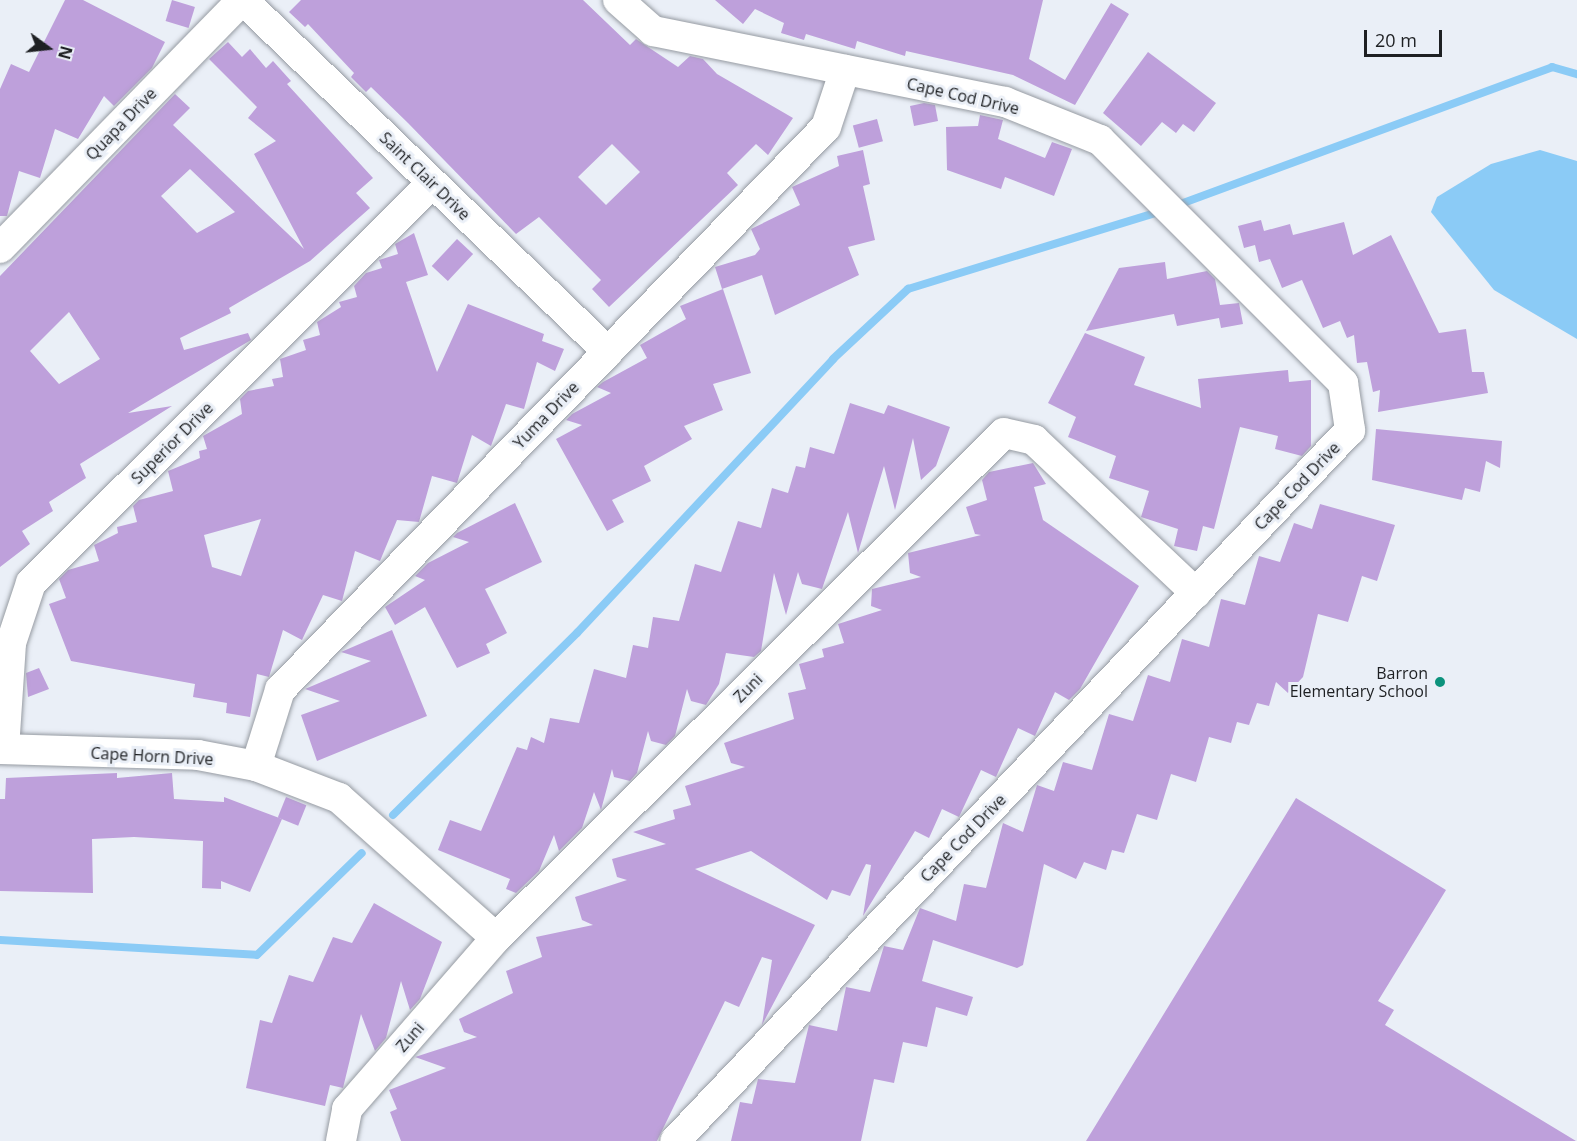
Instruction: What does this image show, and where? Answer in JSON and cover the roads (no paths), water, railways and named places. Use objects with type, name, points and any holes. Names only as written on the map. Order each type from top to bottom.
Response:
[{"type":"street","name":"Saint Clair Drive","points":[[242,0],[608,352]]},
{"type":"street","name":"Quapa Drive","points":[[0,248],[242,0]]},
{"type":"street","name":"Cape Cod Drive","points":[[618,0],[653,31],[1005,102],[1100,140],[1192,226],[1343,383],[1350,430],[675,1141]]},
{"type":"street","name":"Yuma Drive","points":[[256,766],[280,690],[826,127],[845,70]]},
{"type":"street","name":"Superior Drive","points":[[2,749],[11,643],[32,583],[432,183]]},
{"type":"street","name":"Zuni","points":[[341,1141],[347,1109],[496,938],[1004,433],[1034,440],[1196,593]]},
{"type":"street","name":"Cape Horn Drive","points":[[2,749],[198,755],[256,766],[339,798],[496,938]]},
{"type":"water","points":[[1540,150],[1577,161],[1577,339],[1494,290],[1431,212],[1437,197],[1491,164]]},
{"type":"waterway","points":[[1175,206],[1552,67],[1577,74]]},
{"type":"waterway","points":[[393,815],[577,633],[833,359],[908,289],[1161,211]]},
{"type":"waterway","points":[[0,940],[257,955],[362,853]]},
{"type":"place","name":"Barron Elementary School","points":[[1440,682]]}]
